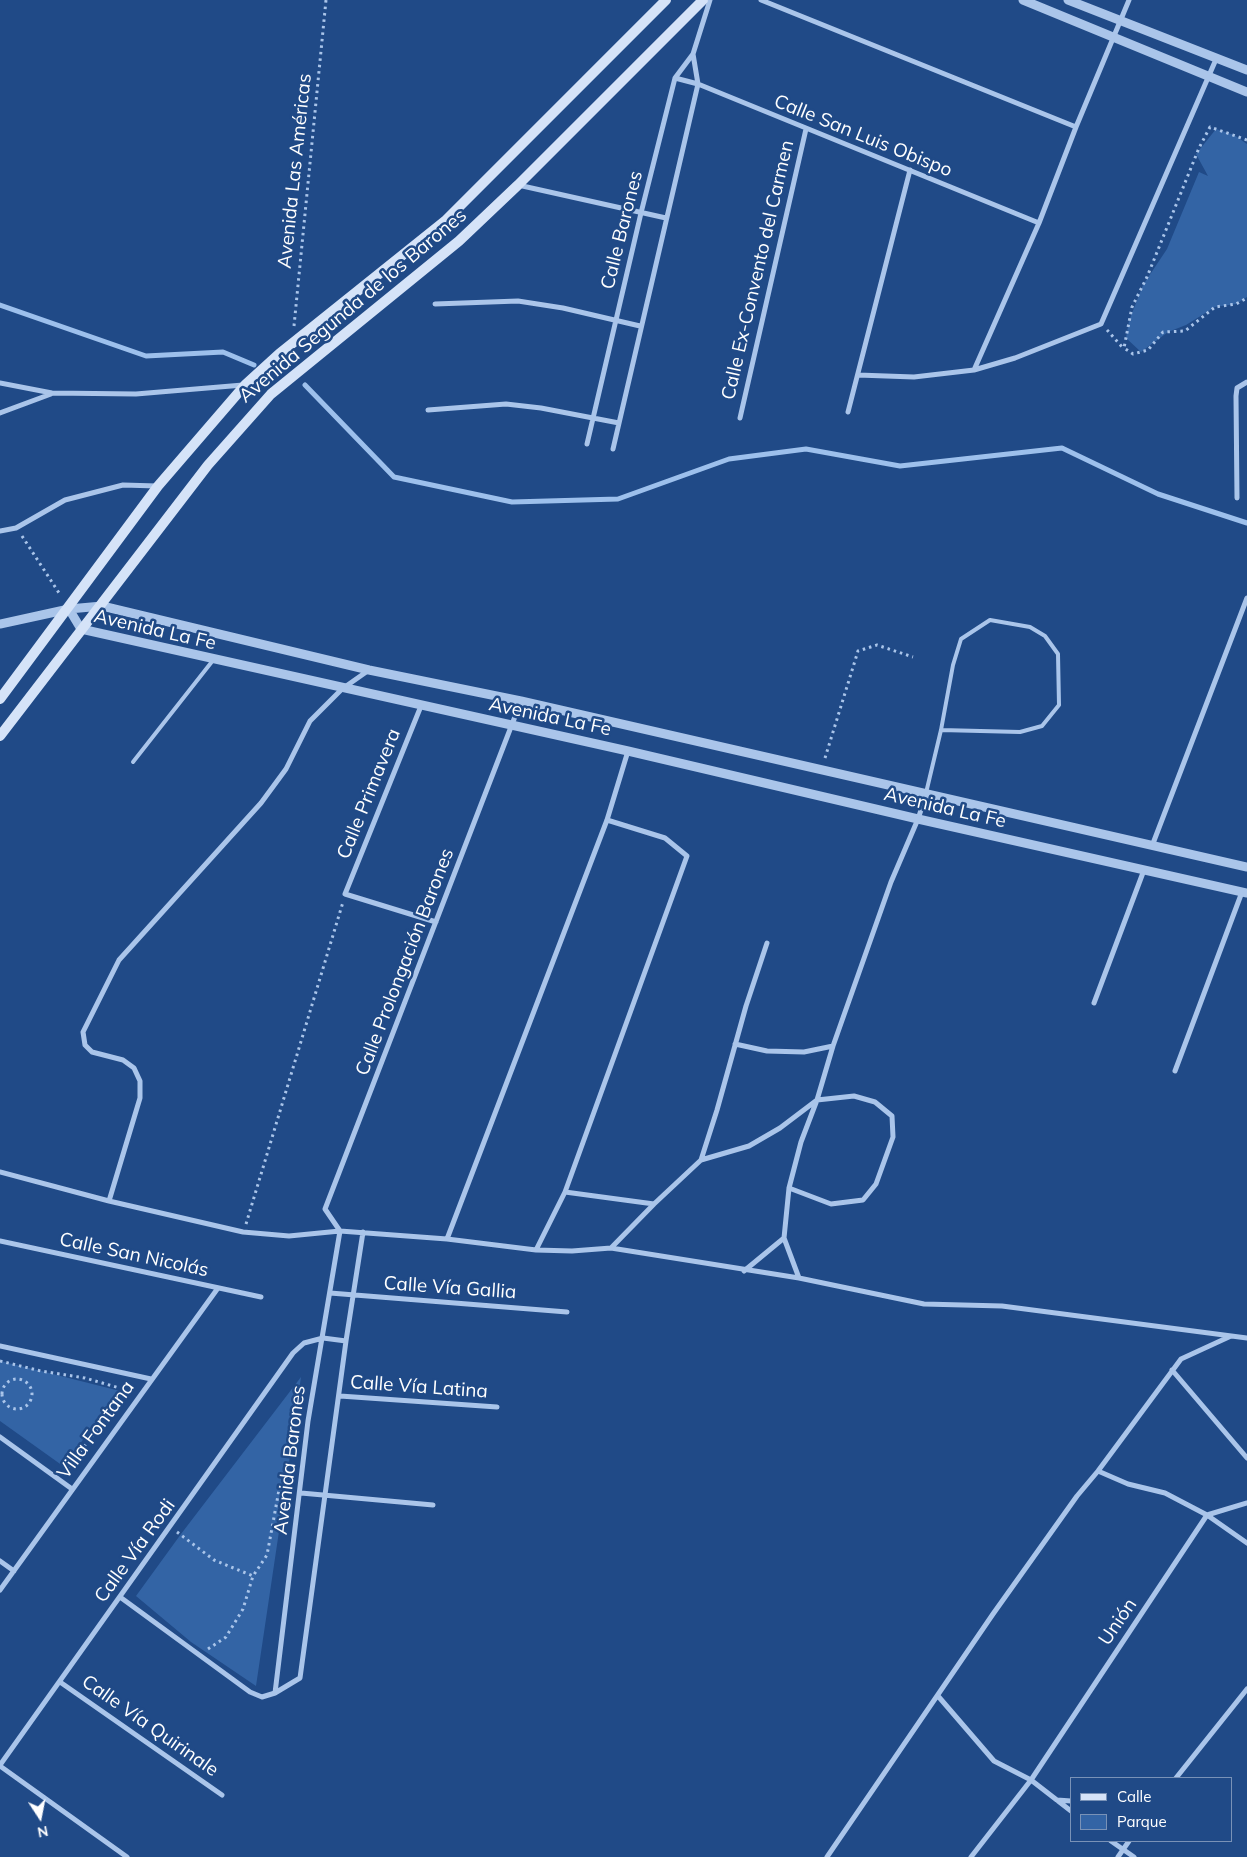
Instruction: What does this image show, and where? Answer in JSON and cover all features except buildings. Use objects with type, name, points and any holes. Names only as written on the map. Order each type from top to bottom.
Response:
[{"type":"main road","name":"Avenida Segunda de los Barones","points":[[0,699],[69,609],[158,486],[245,385],[292,344],[446,221],[666,0]]},
{"type":"main road","name":"Avenida Segunda de los Barones","points":[[0,736],[81,629],[102,606],[208,464],[271,394],[459,240],[518,185],[703,0]]},
{"type":"street","name":"Calle Barones","points":[[587,444],[640,212],[675,78],[692,54],[710,0]]},
{"type":"street","points":[[761,0],[1076,127]]},
{"type":"street","points":[[1023,0],[1247,92]]},
{"type":"street","points":[[1068,0],[1247,70]]},
{"type":"street","points":[[974,370],[1039,223],[1076,127],[1129,0]]},
{"type":"street","name":"Calle Barones","points":[[612,449],[698,84],[692,54]]},
{"type":"street","points":[[858,375],[914,377],[974,370],[1015,358],[1101,324],[1217,58]]},
{"type":"street","name":"Calle San Luis Obispo","points":[[675,78],[698,84],[1039,223]]},
{"type":"street","name":"Calle Ex-Convento del Carmen","points":[[740,418],[806,129]]},
{"type":"street","points":[[848,412],[910,170]]},
{"type":"street","points":[[518,185],[666,218]]},
{"type":"street","points":[[436,304],[518,301],[563,308],[640,326]]},
{"type":"street","points":[[1237,498],[1236,396],[1237,388],[1247,382]]},
{"type":"street","points":[[0,383],[52,393],[136,394],[245,385]]},
{"type":"street","points":[[0,413],[52,393]]},
{"type":"street","points":[[428,410],[506,404],[618,423]]},
{"type":"street","points":[[0,531],[16,528],[65,500],[123,485],[158,486]]},
{"type":"street","points":[[1152,846],[1247,598]]},
{"type":"street","name":"Avenida La Fe","points":[[1245,892],[918,819],[628,751],[342,689],[81,629],[69,609],[102,606],[370,670],[521,701],[1247,867]]},
{"type":"street","points":[[0,624],[69,609]]},
{"type":"street","points":[[108,1201],[140,1098],[140,1081],[134,1068],[123,1060],[92,1052],[85,1045],[83,1032],[119,960],[261,803],[286,768],[310,721],[342,689],[370,670]]},
{"type":"street","name":"Calle Prolongación Barones","points":[[340,1231],[325,1209],[521,701]]},
{"type":"street","name":"Calle Primavera","points":[[345,894],[421,706]]},
{"type":"street","points":[[447,1239],[607,820],[628,751]]},
{"type":"street","points":[[799,1278],[784,1238],[789,1188],[801,1142],[891,882],[918,819],[926,795]]},
{"type":"street","points":[[536,1250],[565,1192],[687,856],[665,838],[607,820]]},
{"type":"street","points":[[1094,1003],[1144,870]]},
{"type":"street","points":[[1175,1071],[1245,892]]},
{"type":"street","points":[[345,894],[436,922]]},
{"type":"street","points":[[701,1160],[718,1110],[735,1044],[767,944]]},
{"type":"street","points":[[735,1044],[767,1051],[804,1052],[833,1046]]},
{"type":"street","points":[[611,1248],[701,1160],[749,1146],[780,1128],[817,1100],[854,1096],[876,1102],[892,1116],[893,1137],[876,1184],[863,1200],[831,1204],[789,1188]]},
{"type":"street","points":[[0,1172],[108,1201],[243,1232],[289,1236],[340,1231],[363,1232],[447,1239],[536,1250],[572,1251],[611,1248],[744,1271],[799,1278],[924,1304],[1002,1306],[1247,1338]]},
{"type":"street","points":[[565,1192],[654,1204]]},
{"type":"street","name":"Avenida Barones","points":[[275,1693],[301,1493],[308,1422],[340,1231]]},
{"type":"street","name":"Avenida Barones","points":[[275,1693],[300,1678],[346,1341],[363,1232]]},
{"type":"street","points":[[744,1271],[784,1238]]},
{"type":"street","name":"Calle San Nicolás","points":[[0,1241],[261,1297]]},
{"type":"street","name":"Villa Fontana","points":[[0,1590],[218,1288]]},
{"type":"street","name":"Calle Vía Gallia","points":[[330,1293],[567,1312]]},
{"type":"street","points":[[827,1857],[1015,1582],[1172,1370],[1181,1359],[1231,1336]]},
{"type":"street","points":[[323,1338],[346,1341]]},
{"type":"street","name":"Calle Vía Rodi","points":[[0,1765],[293,1353],[304,1343],[323,1338]]},
{"type":"street","points":[[0,1346],[151,1379]]},
{"type":"street","points":[[1172,1370],[1247,1458]]},
{"type":"street","name":"Calle Vía Latina","points":[[340,1396],[497,1407]]},
{"type":"street","points":[[0,1437],[72,1489]]},
{"type":"street","points":[[1098,1471],[1128,1484],[1165,1494],[1207,1515],[1247,1543]]},
{"type":"street","points":[[301,1493],[433,1504]]},
{"type":"street","points":[[1207,1515],[1247,1503]]},
{"type":"street","name":"Unión","points":[[971,1857],[1031,1780],[1207,1515]]},
{"type":"street","points":[[0,1561],[14,1571]]},
{"type":"street","points":[[120,1597],[250,1692],[262,1697],[275,1693]]},
{"type":"street","name":"Calle Vía Quirinale","points":[[60,1682],[222,1794]]},
{"type":"street","points":[[1177,1777],[1247,1689]]},
{"type":"street","points":[[938,1696],[994,1761],[1031,1780],[1070,1810]]},
{"type":"street","points":[[0,1765],[127,1857]]},
{"type":"street","points":[[1057,1800],[1070,1801]]},
{"type":"street","points":[[1112,1842],[1134,1857]]},
{"type":"street","points":[[1118,1857],[1128,1842]]},
{"type":"lane","points":[[926,795],[953,665],[961,639],[990,620],[1030,626],[1045,636],[1058,654],[1059,705],[1042,726],[1020,732],[941,730]]},
{"type":"lane","points":[[133,762],[214,660]]},
{"type":"path","name":"Avenida Las Américas","points":[[292,344],[326,0]]},
{"type":"path","points":[[1124,348],[1132,307],[1147,277],[1199,148],[1210,127],[1247,140]]},
{"type":"path","points":[[1101,324],[1124,348],[1133,354],[1148,350],[1163,332],[1185,331],[1215,307],[1236,304],[1247,298]]},
{"type":"path","points":[[16,528],[69,609]]},
{"type":"path","points":[[821,771],[858,651],[878,645],[913,657]]},
{"type":"path","points":[[243,1232],[345,894]]},
{"type":"path","points":[[0,1361],[41,1371],[85,1378],[123,1389],[124,1394],[63,1475]]},
{"type":"path","points":[[19,1379],[28,1383],[33,1392],[28,1405],[18,1409],[8,1406],[2,1398],[1,1392],[5,1384],[19,1379]]},
{"type":"path","points":[[199,1655],[226,1637],[243,1609],[253,1576],[267,1555],[279,1490],[301,1493]]},
{"type":"path","points":[[181,1534],[214,1560],[253,1576]]},
{"type":"green space","points":[[1216,129],[1234,135],[1247,144],[1247,297],[1236,304],[1215,307],[1186,325],[1168,332],[1141,352],[1126,338],[1129,321],[1143,285],[1167,249],[1199,172],[1208,176],[1196,154]]},
{"type":"green space","points":[[0,1361],[120,1391],[63,1466],[0,1421]]},
{"type":"green space","points":[[301,1377],[256,1686],[191,1642],[136,1596]]},
{"type":"waterway","points":[[0,305],[146,356],[223,352],[254,365]]},
{"type":"waterway","points":[[305,385],[394,477],[512,502],[618,499],[729,459],[806,449],[900,466],[1062,448],[1158,494],[1247,523]]}]
